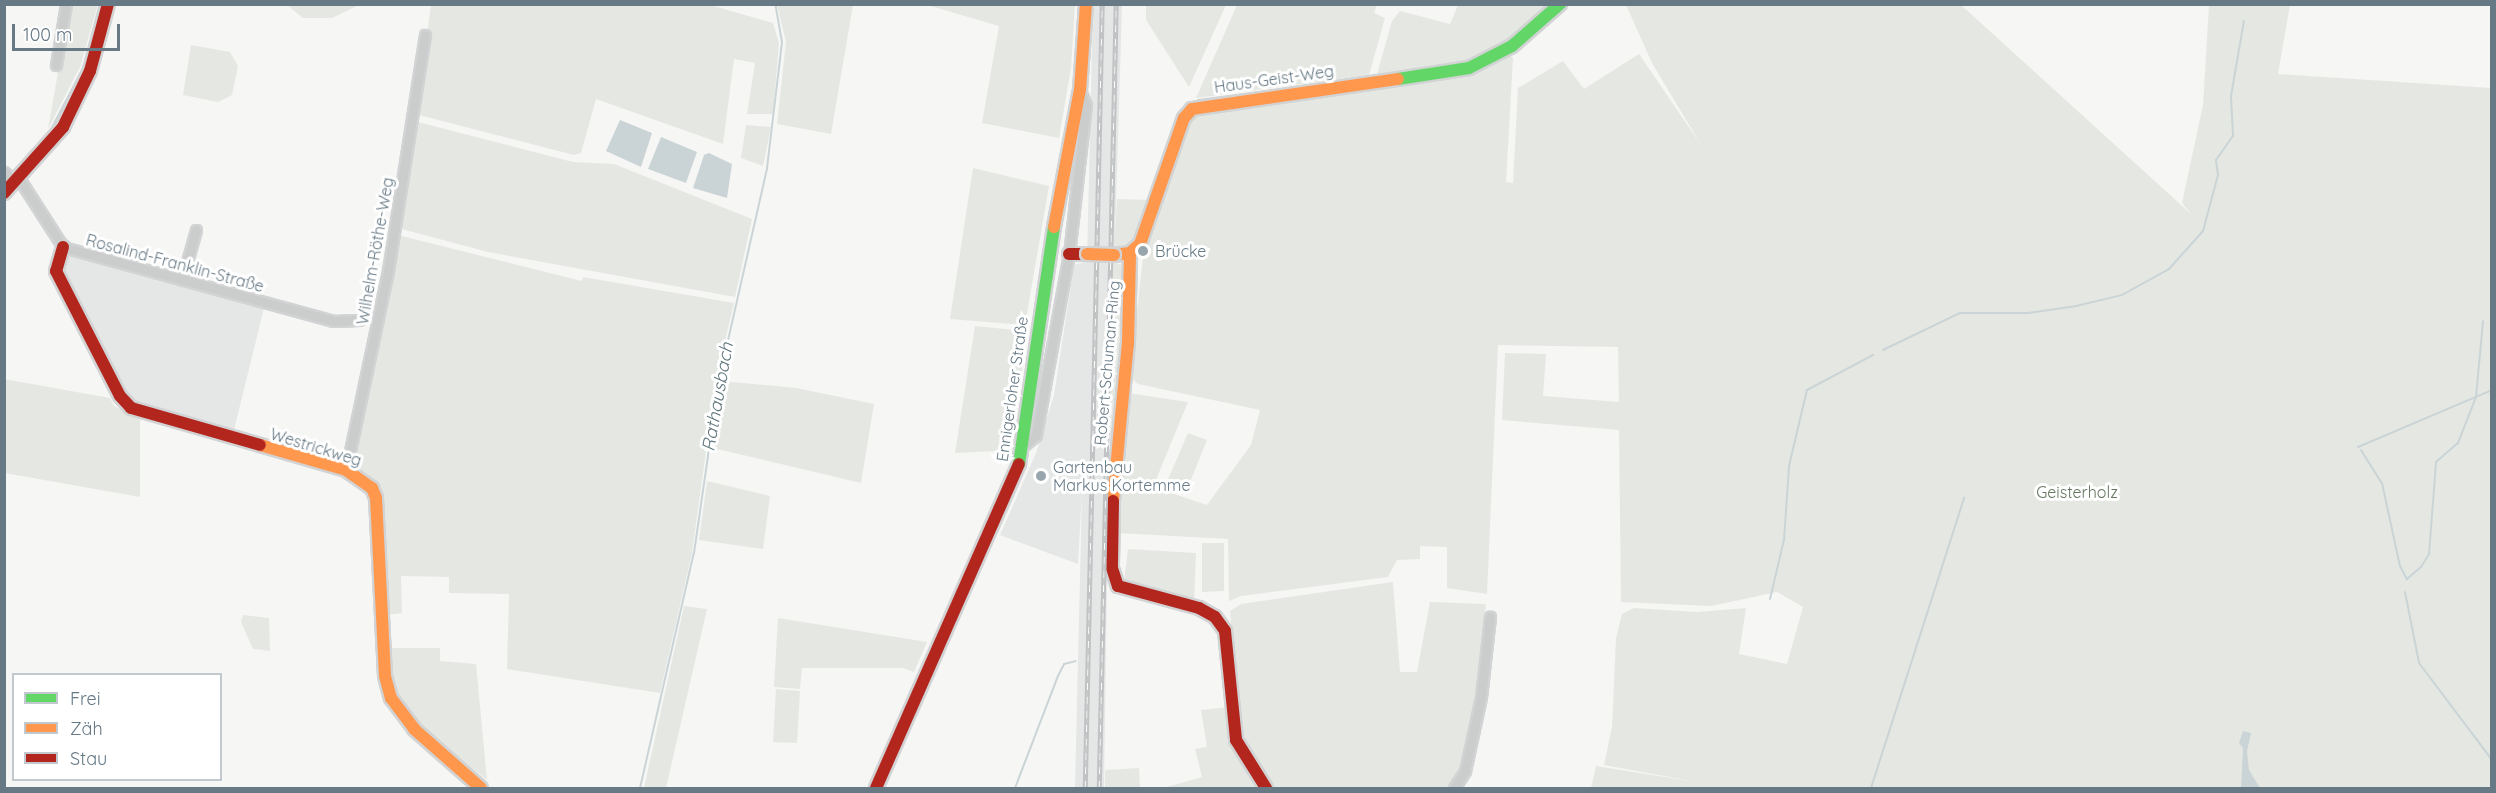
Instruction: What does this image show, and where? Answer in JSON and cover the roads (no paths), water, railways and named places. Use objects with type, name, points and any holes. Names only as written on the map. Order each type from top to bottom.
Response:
[{"type":"street","points":[[56,64],[66,4]]},
{"type":"street","points":[[4,193],[18,182],[63,127],[77,102],[90,71],[108,4]]},
{"type":"street","name":"Ennigerloher Straße","points":[[876,789],[1012,486],[1023,446],[1048,260],[1080,90],[1086,4]]},
{"type":"street","name":"Haus-Geist-Weg","points":[[1130,253],[1140,244],[1184,118],[1192,109],[1469,68],[1512,46],[1560,4]]},
{"type":"street","name":"Wilhelm-Röthe-Weg","points":[[346,470],[388,271],[424,35]]},
{"type":"street","points":[[1023,446],[1036,435],[1069,254],[1086,105],[1080,90]]},
{"type":"street","name":"Rosalind-Franklin-Straße","points":[[4,172],[18,182],[63,247],[333,321],[359,320]]},
{"type":"street","points":[[182,280],[196,230]]},
{"type":"street","name":"Westrickweg","points":[[63,247],[56,271],[120,396],[130,408],[346,470],[364,479],[376,498],[385,676],[391,698],[414,729],[458,763],[481,789]]},
{"type":"street","points":[[1069,254],[1130,253]]},
{"type":"street","name":"Robert-Schuman-Ring","points":[[1130,253],[1128,343],[1114,469],[1112,568],[1118,586],[1199,608],[1220,624],[1226,640],[1236,740],[1266,789]]},
{"type":"street","points":[[1454,789],[1465,771],[1476,718],[1490,617]]},
{"type":"waterway","points":[[48,135],[83,68],[100,4]]},
{"type":"waterway","name":"Rathausbach","points":[[640,788],[694,553],[719,380],[767,168],[782,42],[775,4]]},
{"type":"waterway","points":[[1883,350],[1960,313],[2028,313],[2076,306],[2122,295],[2169,269],[2203,231],[2218,175],[2216,160],[2233,136],[2231,96],[2244,21]]},
{"type":"waterway","points":[[1198,100],[1330,83]]},
{"type":"waterway","points":[[2361,450],[2382,483],[2400,566],[2407,579],[2421,567],[2429,554],[2436,462],[2458,443],[2476,397],[2483,321]]},
{"type":"waterway","points":[[1770,599],[1784,540],[1789,466],[1807,390],[1873,355]]},
{"type":"waterway","points":[[2358,447],[2492,390]]},
{"type":"waterway","points":[[1871,788],[1964,498]]},
{"type":"waterway","points":[[2405,592],[2419,663],[2492,760]]},
{"type":"waterway","points":[[1015,788],[1058,676],[1064,664],[1076,661]]},
{"type":"waterway","points":[[883,788],[888,776]]},
{"type":"railway","points":[[1085,788],[1102,4]]},
{"type":"railway","points":[[1099,788],[1116,4]]},
{"type":"place","name":"Brücke","points":[[1143,251]]},
{"type":"place","name":"Gartenbau Markus Kortemme","points":[[1041,476]]},
{"type":"park label","name":"Geisterholz","points":[[2077,492]]}]
